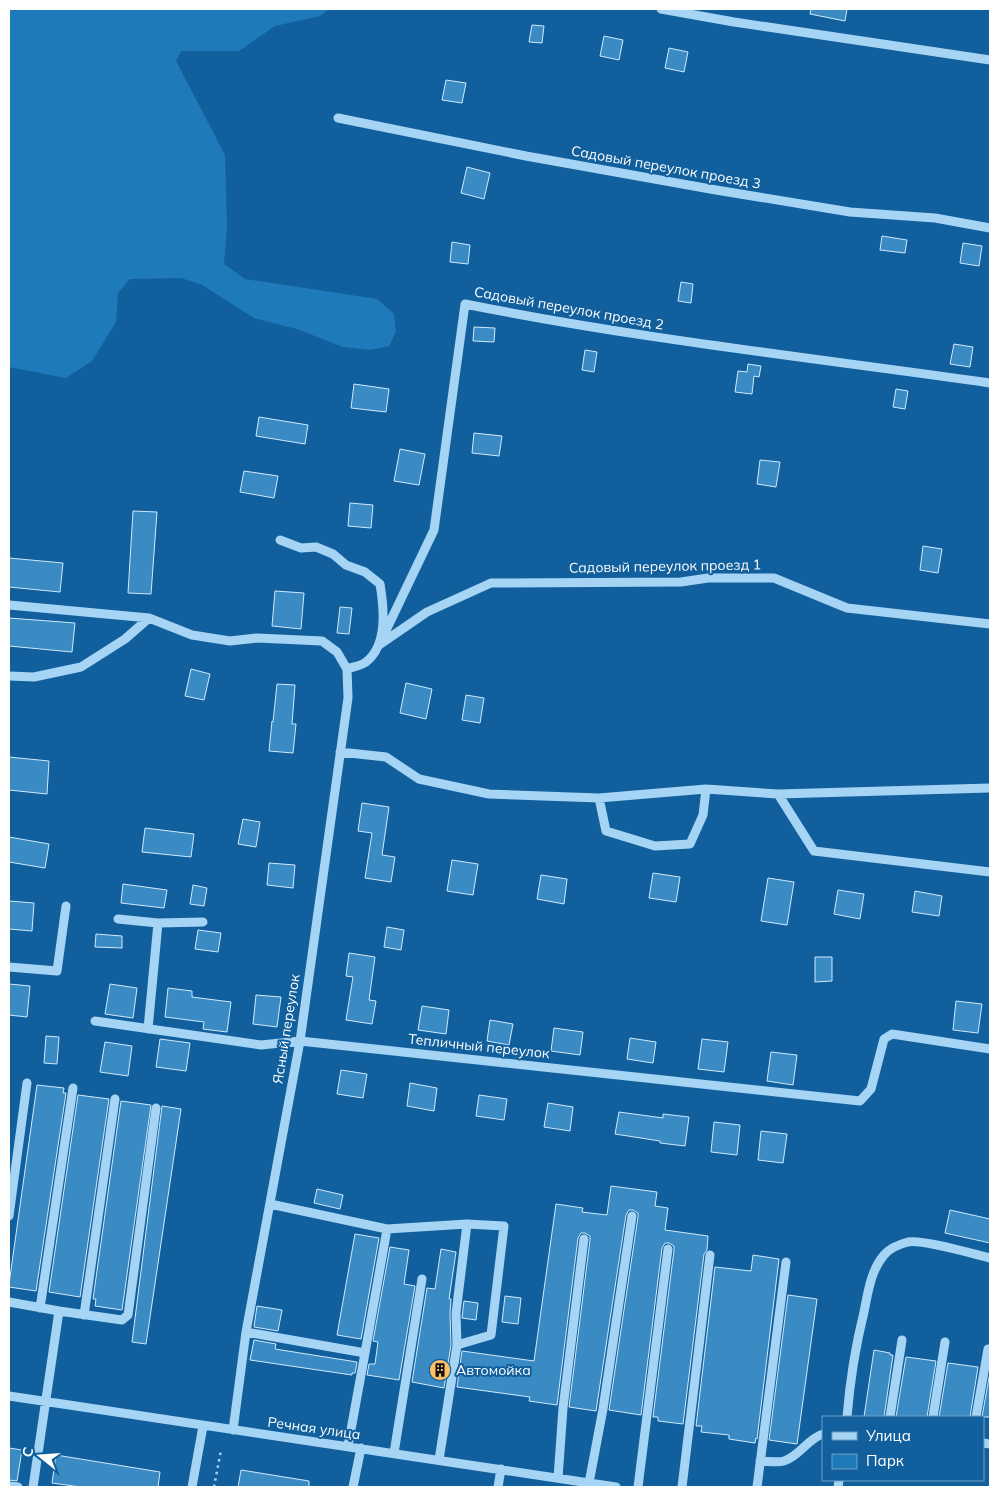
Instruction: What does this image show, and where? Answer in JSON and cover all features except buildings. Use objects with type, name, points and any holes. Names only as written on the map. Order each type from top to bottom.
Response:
[{"type":"street","points":[[661,9],[734,22],[990,60]]},
{"type":"street","name":"Садовый переулок проезд 3","points":[[338,118],[526,156],[812,206],[850,212],[935,218],[990,228]]},
{"type":"street","name":"Садовый переулок проезд 2","points":[[379,645],[434,530],[465,304],[530,317],[770,354],[990,383]]},
{"type":"street","points":[[9,605],[149,618],[192,635],[230,641],[257,638],[322,641],[337,652],[347,669],[365,663],[379,645],[384,607],[380,584],[365,572],[346,565],[332,554],[316,547],[301,548],[280,540]]},
{"type":"street","name":"Садовый переулок проезд 1","points":[[379,645],[427,612],[491,582],[681,582],[708,578],[774,578],[847,608],[990,624]]},
{"type":"street","points":[[9,676],[34,677],[81,667],[125,639],[149,618]]},
{"type":"street","name":"Ясный переулок","points":[[232,1430],[246,1332],[300,1041],[348,698],[347,669]]},
{"type":"street","points":[[340,752],[386,758],[419,779],[489,794],[599,798],[706,789],[778,794],[990,788]]},
{"type":"street","points":[[599,798],[606,832],[655,846],[690,844],[702,815],[706,789]]},
{"type":"street","points":[[778,794],[814,851],[990,872]]},
{"type":"street","points":[[9,968],[57,970],[66,906]]},
{"type":"street","points":[[118,919],[158,923],[203,922]]},
{"type":"street","points":[[148,1029],[158,923]]},
{"type":"street","name":"Тепличный переулок","points":[[95,1022],[261,1046],[300,1041],[860,1101],[871,1089],[884,1039],[892,1034],[990,1049]]},
{"type":"street","points":[[9,1216],[27,1084]]},
{"type":"street","points":[[40,1308],[73,1088]]},
{"type":"street","points":[[84,1315],[115,1099]]},
{"type":"street","points":[[9,1302],[122,1320],[128,1314],[156,1108]]},
{"type":"street","points":[[270,1204],[387,1229],[467,1224],[504,1226],[491,1335],[458,1345]]},
{"type":"street","points":[[589,1483],[603,1410],[632,1216]]},
{"type":"street","points":[[439,1460],[458,1345],[456,1312],[467,1224]]},
{"type":"street","points":[[348,1446],[387,1229]]},
{"type":"street","points":[[558,1478],[563,1408],[584,1239]]},
{"type":"street","points":[[847,1416],[851,1372],[870,1286],[876,1266],[885,1253],[896,1246],[910,1242],[923,1243],[990,1258]]},
{"type":"street","points":[[638,1487],[668,1250]]},
{"type":"street","points":[[682,1487],[710,1254]]},
{"type":"street","points":[[756,1487],[786,1262]]},
{"type":"street","points":[[394,1453],[422,1279]]},
{"type":"street","points":[[32,1487],[59,1311]]},
{"type":"street","points":[[246,1332],[365,1353]]},
{"type":"street","points":[[890,1416],[902,1340]]},
{"type":"street","points":[[933,1416],[946,1342]]},
{"type":"street","points":[[976,1416],[988,1349]]},
{"type":"street","name":"Речная улица","points":[[9,1396],[616,1487]]},
{"type":"street","points":[[192,1487],[203,1426]]},
{"type":"street","points":[[760,1461],[782,1462],[793,1457],[815,1436],[822,1434]]},
{"type":"street","points":[[353,1487],[361,1448]]},
{"type":"street","points":[[498,1487],[501,1469]]},
{"type":"street","points":[[9,1486],[18,1487]]},
{"type":"path","points":[[214,1487],[221,1450]]},
{"type":"green space","points":[[9,9],[329,9],[320,16],[275,26],[239,51],[181,51],[176,61],[225,155],[227,226],[224,264],[245,279],[377,299],[394,314],[396,332],[389,346],[371,350],[343,347],[297,329],[254,318],[202,285],[181,278],[130,279],[118,293],[116,322],[92,361],[66,378],[9,367]]},
{"type":"place","name":"Автомойка","points":[[440,1370]]}]
